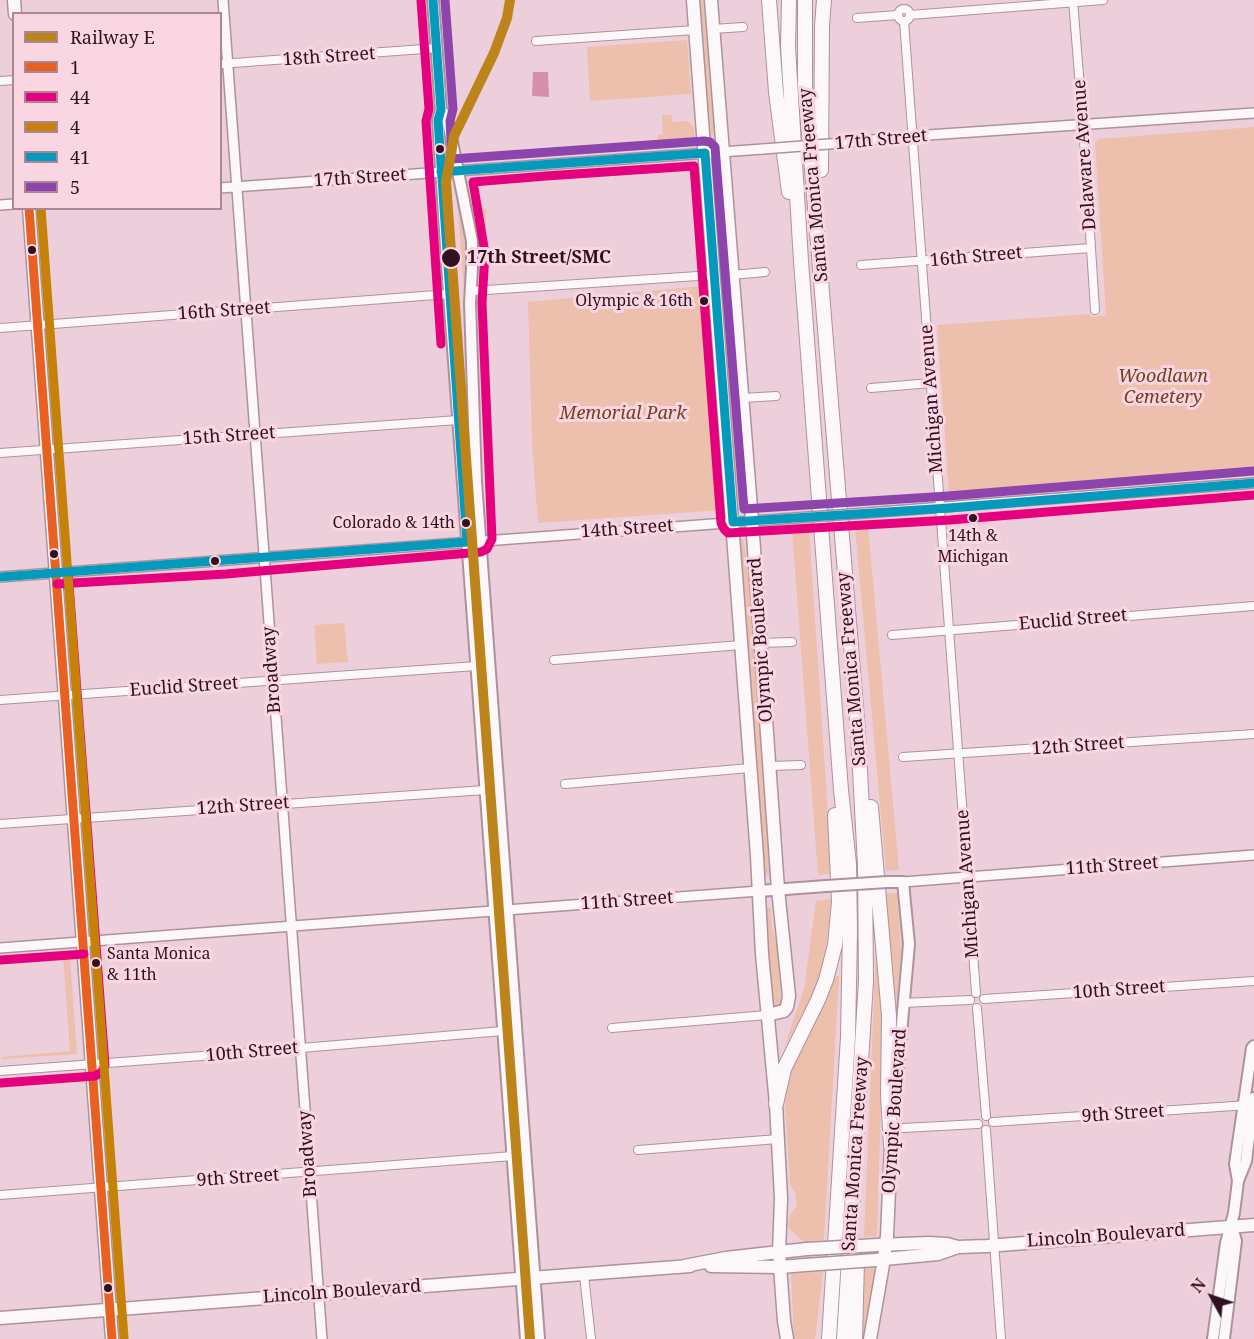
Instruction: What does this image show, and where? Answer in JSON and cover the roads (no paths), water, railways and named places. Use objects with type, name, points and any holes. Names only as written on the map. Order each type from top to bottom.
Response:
[{"type":"highway","points":[[769,0],[781,131],[801,261]]},
{"type":"highway","name":"Santa Monica Freeway","points":[[789,0],[789,58],[801,261],[841,790],[849,864],[850,931],[844,1123],[829,1337]]},
{"type":"highway","name":"Santa Monica Freeway","points":[[805,0],[805,85],[858,732],[865,866],[866,981],[844,1339]]},
{"type":"highway","points":[[821,280],[825,256],[820,156],[824,0]]},
{"type":"highway","points":[[858,732],[868,769],[884,952],[889,1016],[888,1096],[891,1146]]},
{"type":"highway","points":[[776,1104],[784,1069],[818,1000],[835,945],[839,902],[839,866],[835,814],[841,790]]},
{"type":"highway","points":[[855,1339],[857,1150]]},
{"type":"main road","points":[[433,0],[441,110],[438,120],[449,294],[503,1031],[513,1156],[527,1278],[539,1339]]},
{"type":"main road","name":"Olympic Boulevard","points":[[693,0],[733,522],[767,1015],[776,1104],[781,1198],[779,1252],[785,1339]]},
{"type":"main road","name":"Olympic Boulevard","points":[[711,0],[743,398],[778,890],[789,996],[784,1011],[767,1015]]},
{"type":"main road","points":[[441,110],[447,117],[472,241],[471,342],[480,540],[507,909],[527,1278],[526,1339]]},
{"type":"main road","points":[[29,210],[112,1339]]},
{"type":"main road","name":"Olympic Boulevard","points":[[870,1339],[882,1244],[909,944],[903,882]]},
{"type":"main road","name":"11th Street","points":[[759,891],[903,882]]},
{"type":"main road","points":[[1213,1339],[1226,1243],[1232,1226],[1238,1181],[1246,1161],[1252,1048],[1254,1046]]},
{"type":"main road","name":"Lincoln Boulevard","points":[[0,1318],[584,1275],[684,1266],[726,1258],[807,1249],[882,1244],[940,1244],[958,1247],[1254,1225]]},
{"type":"main road","points":[[1224,1339],[1236,1241],[1232,1226]]},
{"type":"main road","name":"Lincoln Boulevard","points":[[684,1266],[780,1267],[938,1254],[958,1247]]},
{"type":"street","name":"Broadway","points":[[223,0],[224,64],[237,187],[322,1339]]},
{"type":"street","points":[[857,18],[904,12],[1103,0]]},
{"type":"street","name":"Delaware Avenue","points":[[1073,1],[1095,310]]},
{"type":"street","name":"Michigan Avenue","points":[[904,12],[976,993]]},
{"type":"street","points":[[713,29],[743,27]]},
{"type":"street","points":[[536,41],[695,30]]},
{"type":"street","name":"18th Street","points":[[224,64],[437,48]]},
{"type":"street","name":"17th Street","points":[[222,188],[1254,112]]},
{"type":"street","name":"16th Street","points":[[861,266],[1091,248]]},
{"type":"street","points":[[732,275],[765,272]]},
{"type":"street","points":[[471,291],[516,290],[713,275]]},
{"type":"street","name":"16th Street","points":[[0,328],[449,294]]},
{"type":"street","points":[[870,388],[931,383]]},
{"type":"street","points":[[743,398],[776,396]]},
{"type":"street","name":"15th Street","points":[[0,453],[458,420]]},
{"type":"street","name":"14th Street","points":[[0,578],[1254,483]]},
{"type":"street","name":"Euclid Street","points":[[892,634],[1254,606]]},
{"type":"street","points":[[760,644],[792,642]]},
{"type":"street","points":[[554,660],[741,645]]},
{"type":"street","name":"Euclid Street","points":[[0,700],[476,666]]},
{"type":"street","name":"12th Street","points":[[903,757],[1254,734]]},
{"type":"street","points":[[770,766],[801,765]]},
{"type":"street","points":[[565,784],[750,768]]},
{"type":"street","name":"12th Street","points":[[0,824],[485,790]]},
{"type":"street","name":"11th Street","points":[[903,882],[1254,855]]},
{"type":"street","name":"11th Street","points":[[0,948],[759,891]]},
{"type":"street","name":"10th Street","points":[[984,999],[1254,981]]},
{"type":"street","points":[[976,993],[981,994],[984,999],[983,1004],[977,1008],[971,1005],[970,1000],[976,993]]},
{"type":"street","points":[[903,1003],[970,1000]]},
{"type":"street","points":[[977,1008],[986,1116]]},
{"type":"street","points":[[612,1028],[767,1015]]},
{"type":"street","name":"10th Street","points":[[0,1071],[503,1031]]},
{"type":"street","name":"9th Street","points":[[993,1122],[1250,1103]]},
{"type":"street","points":[[986,1116],[993,1122],[992,1127],[986,1130],[980,1128],[978,1124],[981,1117],[986,1116]]},
{"type":"street","points":[[903,1128],[978,1124]]},
{"type":"street","points":[[986,1130],[1001,1339]]},
{"type":"street","points":[[638,1150],[778,1139]]},
{"type":"street","name":"9th Street","points":[[0,1195],[513,1156]]},
{"type":"street","points":[[584,1275],[591,1339]]},
{"type":"rail line","name":"E","points":[[510,0],[507,18],[494,53],[454,136],[446,182],[530,1339]]},
{"type":"place","name":"17th Street/SMC","points":[[451,258]]},
{"type":"place","name":"Olympic & 16th","points":[[704,301]]},
{"type":"place","name":"14th & Michigan","points":[[973,518]]},
{"type":"place","name":"Colorado & 14th","points":[[466,523]]},
{"type":"place","name":"Santa Monica & 11th","points":[[96,963]]},
{"type":"park label","name":"Woodlawn Cemetery","points":[[1163,388]]},
{"type":"park label","name":"Memorial Park","points":[[623,414]]}]
